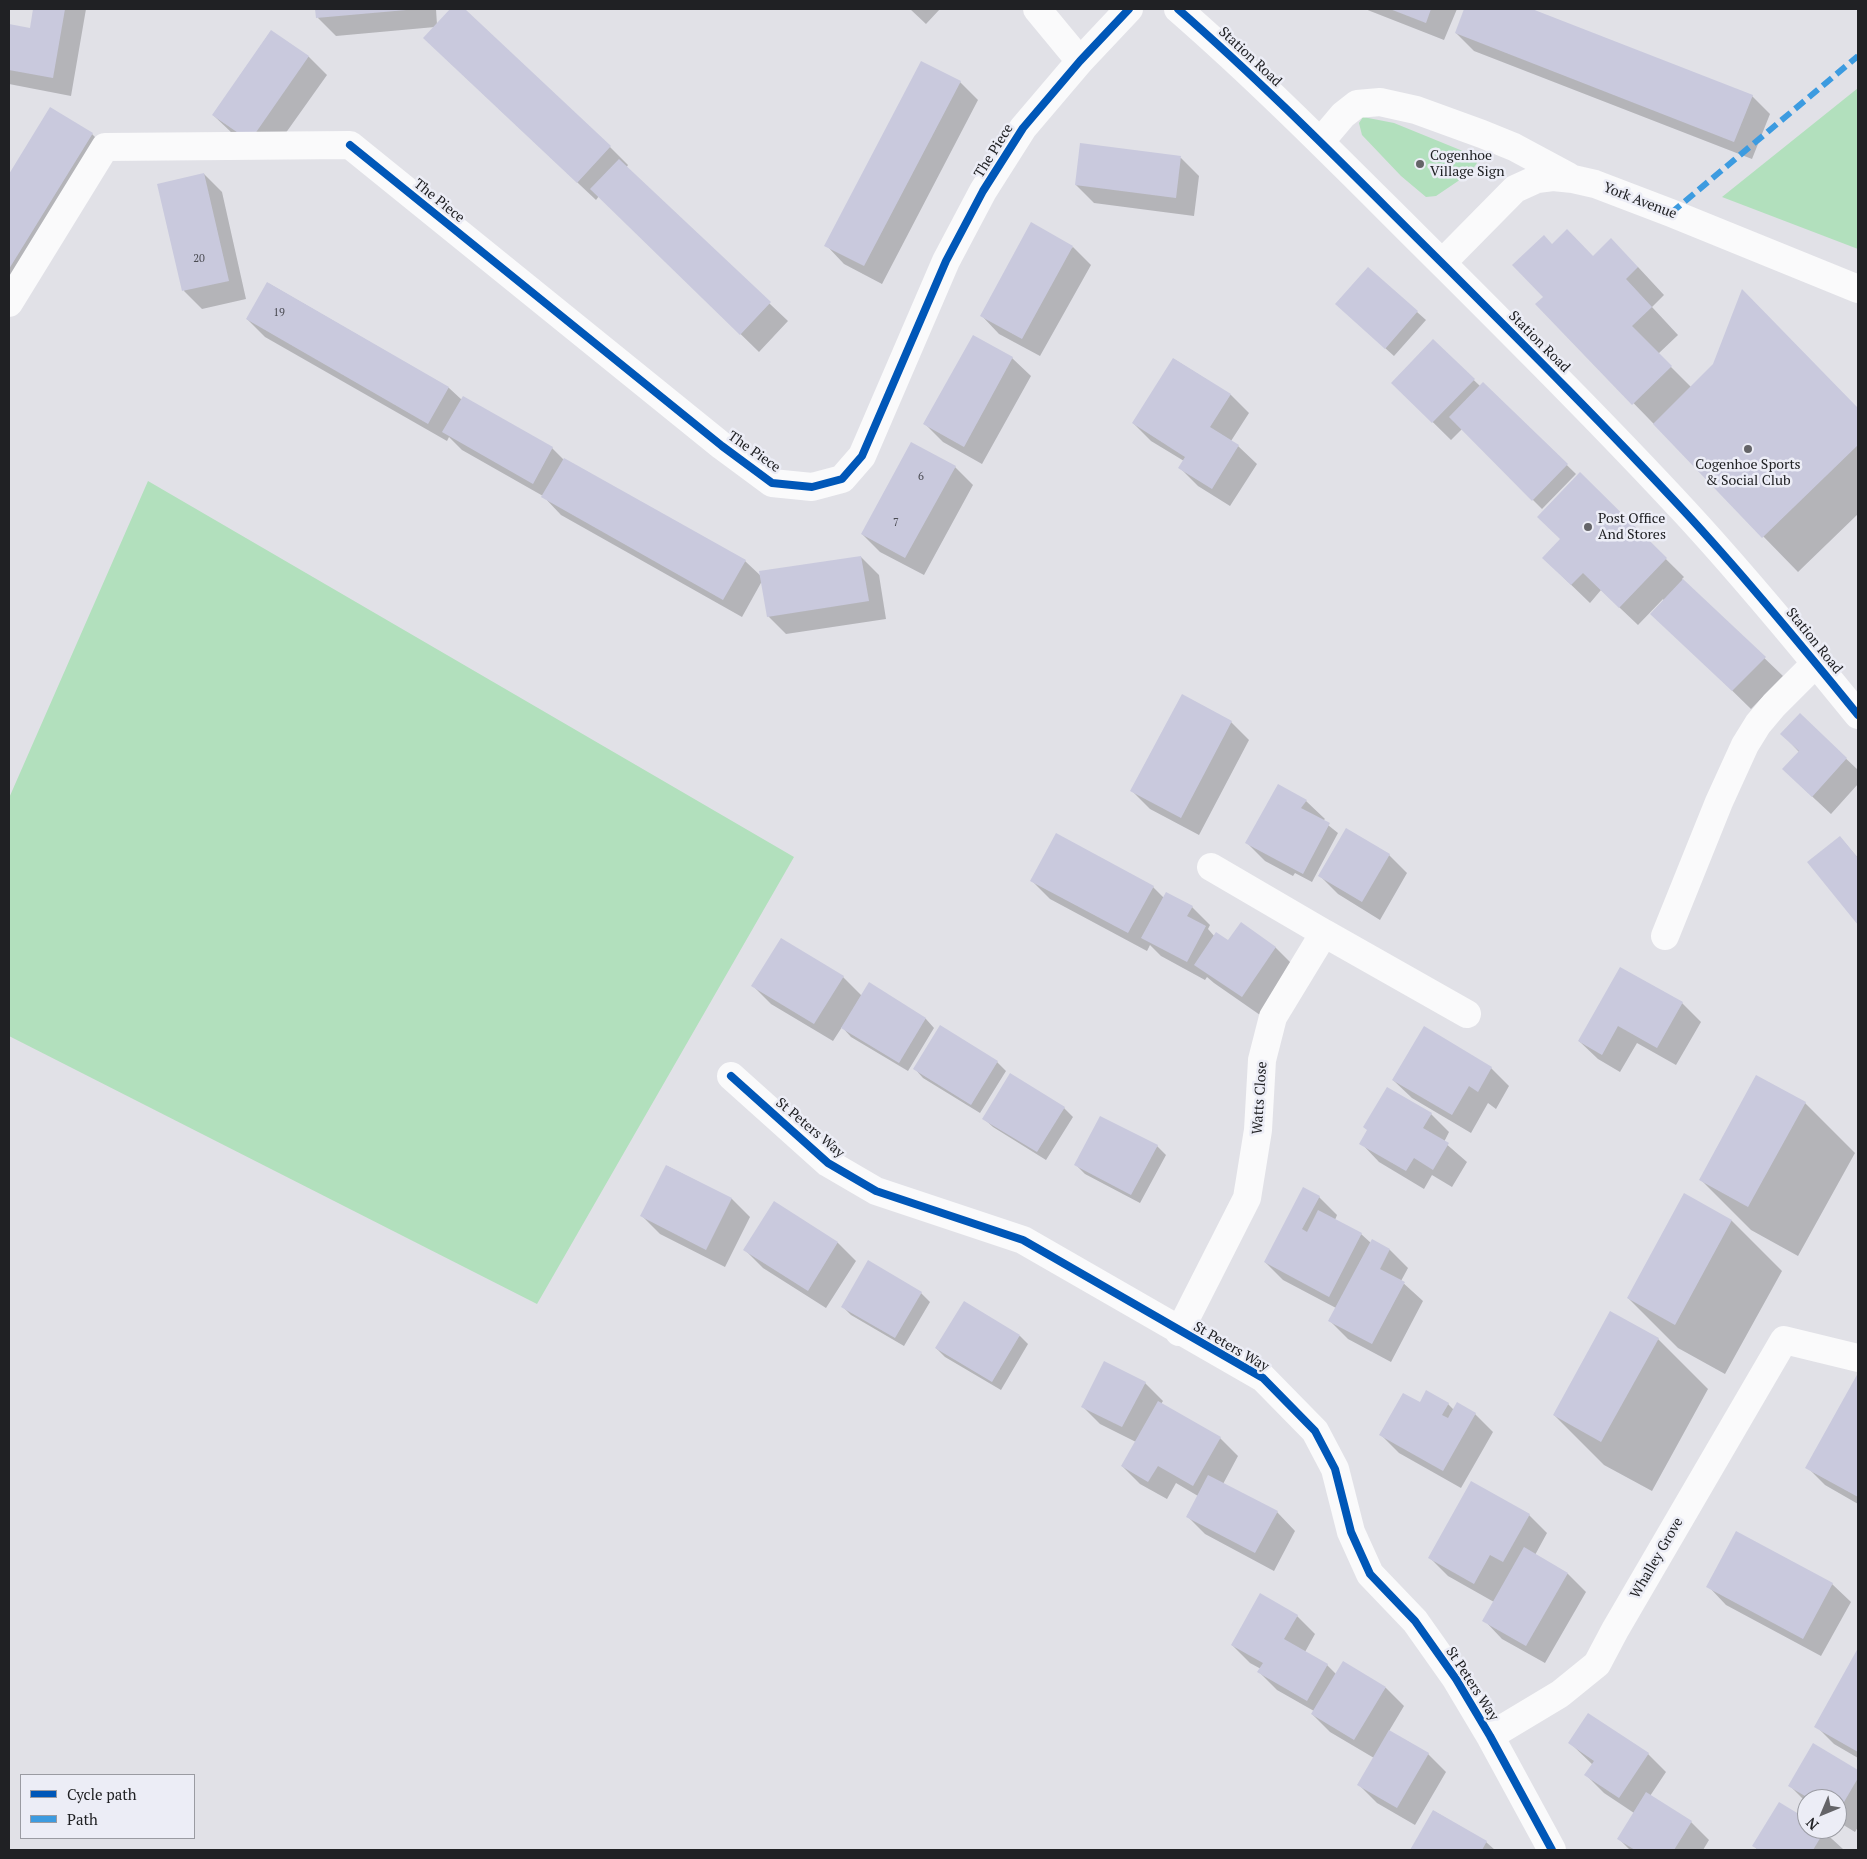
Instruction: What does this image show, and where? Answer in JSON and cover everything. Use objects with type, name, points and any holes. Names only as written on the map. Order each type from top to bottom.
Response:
[{"type":"street","points":[[1037,9],[1080,61]]},
{"type":"street","name":"The Piece","points":[[9,303],[105,147],[350,145],[722,446],[772,483],[812,487],[842,479],[862,456],[946,261],[983,191],[1023,128],[1080,61],[1128,9]]},
{"type":"street","name":"Station Road","points":[[1178,9],[1222,47],[1321,141],[1578,399],[1686,513],[1768,605],[1858,715]]},
{"type":"street","points":[[1321,141],[1343,115],[1357,104],[1380,102],[1416,110],[1490,137],[1514,147],[1573,179]]},
{"type":"street","name":"York Avenue","points":[[1442,263],[1515,189],[1537,178],[1553,177],[1595,184],[1858,289]]},
{"type":"street","points":[[1665,936],[1719,802],[1745,745],[1758,724],[1774,705],[1816,663]]},
{"type":"street","points":[[1211,867],[1467,1014]]},
{"type":"street","name":"Watts Close","points":[[1179,1332],[1247,1198],[1258,1130],[1262,1060],[1273,1017],[1324,932]]},
{"type":"street","name":"St Peters Way","points":[[731,1076],[828,1162],[876,1191],[1023,1240],[1179,1332],[1263,1378],[1315,1431],[1335,1470],[1351,1532],[1370,1574],[1415,1621],[1456,1679],[1490,1736],[1552,1850]]},
{"type":"street","name":"Whalley Grove","points":[[1490,1736],[1560,1694],[1597,1664],[1784,1340],[1858,1358]]},
{"type":"green space","points":[[1858,88],[1858,249],[1722,197]]},
{"type":"green space","points":[[1363,117],[1394,123],[1475,156],[1477,163],[1470,173],[1436,196],[1426,197],[1401,176],[1362,135],[1359,123]]},
{"type":"green space","points":[[148,481],[794,857],[537,1304],[9,1036],[9,798]]},
{"type":"building","points":[[33,9],[65,9],[53,78],[9,70],[9,24],[30,28]]},
{"type":"building","points":[[315,9],[406,9],[406,10],[316,18]]},
{"type":"building","points":[[450,9],[465,9],[611,146],[577,183],[423,38]]},
{"type":"building","points":[[1390,9],[1431,9],[1426,23]]},
{"type":"building","points":[[1464,9],[1532,9],[1753,95],[1734,142],[1455,33]]},
{"type":"building","points":[[271,30],[309,56],[250,141],[212,115]]},
{"type":"building","points":[[921,61],[961,81],[864,266],[824,246]]},
{"type":"building","points":[[50,107],[93,133],[9,269],[9,174]]},
{"type":"building","points":[[1080,143],[1181,156],[1176,198],[1075,185]]},
{"type":"building","points":[[619,159],[771,302],[740,335],[590,189]]},
{"type":"building","points":[[204,173],[229,281],[182,291],[157,184]]},
{"type":"building","points":[[1031,222],[1073,246],[1022,339],[980,316]]},
{"type":"building","points":[[1567,229],[1593,256],[1611,238],[1638,267],[1626,279],[1652,307],[1632,326],[1672,366],[1632,405],[1535,304],[1543,297],[1512,265],[1544,235],[1552,244]]},
{"type":"building","points":[[1368,267],[1418,311],[1385,349],[1335,304]]},
{"type":"building","points":[[267,282],[449,387],[428,424],[246,319]]},
{"type":"building","points":[[1742,289],[1858,408],[1858,445],[1762,538],[1653,424],[1713,364]]},
{"type":"building","points":[[973,335],[1013,357],[964,447],[923,424]]},
{"type":"building","points":[[1433,339],[1475,379],[1432,423],[1391,383]]},
{"type":"building","points":[[1173,358],[1231,394],[1210,427],[1239,445],[1212,489],[1178,468],[1185,457],[1132,423]]},
{"type":"building","points":[[1483,382],[1568,464],[1532,501],[1449,417]]},
{"type":"building","points":[[463,396],[553,447],[533,484],[442,432]]},
{"type":"building","points":[[911,442],[956,466],[905,558],[861,534]]},
{"type":"building","points":[[564,458],[746,560],[723,600],[541,497]]},
{"type":"building","points":[[1580,472],[1667,558],[1619,608],[1583,573],[1571,585],[1542,558],[1560,539],[1537,517]]},
{"type":"building","points":[[861,556],[869,601],[767,617],[759,571]]},
{"type":"building","points":[[1683,579],[1766,657],[1732,691],[1650,614]]},
{"type":"building","points":[[1182,694],[1232,721],[1181,818],[1130,791]]},
{"type":"building","points":[[1800,713],[1847,758],[1812,797],[1782,769],[1799,751],[1780,734]]},
{"type":"building","points":[[1278,784],[1307,800],[1301,808],[1330,823],[1303,874],[1245,843]]},
{"type":"building","points":[[1346,828],[1390,854],[1362,902],[1318,876]]},
{"type":"building","points":[[1056,833],[1154,886],[1128,933],[1030,881]]},
{"type":"building","points":[[1840,836],[1858,858],[1858,925],[1807,862]]},
{"type":"building","points":[[1166,892],[1193,906],[1187,916],[1206,926],[1187,962],[1141,938]]},
{"type":"building","points":[[1241,922],[1276,947],[1242,997],[1194,965],[1216,932],[1228,940]]},
{"type":"building","points":[[781,938],[844,976],[814,1024],[751,986]]},
{"type":"building","points":[[1620,967],[1683,1002],[1657,1048],[1618,1026],[1602,1055],[1578,1041]]},
{"type":"building","points":[[869,982],[926,1018],[899,1063],[841,1028]]},
{"type":"building","points":[[940,1025],[998,1061],[971,1105],[913,1069]]},
{"type":"building","points":[[1424,1026],[1492,1067],[1478,1092],[1469,1086],[1452,1115],[1392,1080]]},
{"type":"building","points":[[1010,1073],[1065,1107],[1037,1152],[982,1119]]},
{"type":"building","points":[[1756,1075],[1806,1102],[1748,1207],[1699,1180]]},
{"type":"building","points":[[1387,1087],[1432,1113],[1423,1128],[1449,1143],[1433,1170],[1414,1158],[1406,1171],[1359,1144],[1367,1130],[1363,1127]]},
{"type":"building","points":[[1100,1116],[1158,1145],[1131,1195],[1074,1165]]},
{"type":"building","points":[[666,1165],[732,1198],[706,1250],[640,1216]]},
{"type":"building","points":[[1303,1187],[1320,1196],[1302,1229],[1307,1232],[1318,1210],[1362,1233],[1329,1297],[1264,1262]]},
{"type":"building","points":[[1684,1193],[1732,1220],[1675,1325],[1627,1298]]},
{"type":"building","points":[[774,1201],[838,1242],[808,1291],[743,1250]]},
{"type":"building","points":[[1372,1239],[1390,1249],[1380,1269],[1405,1282],[1372,1344],[1328,1321]]},
{"type":"building","points":[[868,1260],[922,1292],[895,1338],[841,1307]]},
{"type":"building","points":[[964,1301],[1020,1335],[992,1382],[935,1348]]},
{"type":"building","points":[[1610,1311],[1659,1338],[1601,1442],[1553,1415]]},
{"type":"building","points":[[1104,1361],[1146,1382],[1122,1427],[1081,1407]]},
{"type":"building","points":[[1858,1373],[1858,1497],[1805,1468]]},
{"type":"building","points":[[1426,1390],[1449,1403],[1442,1415],[1448,1418],[1457,1402],[1476,1413],[1443,1471],[1379,1435],[1403,1393],[1420,1402]]},
{"type":"building","points":[[1158,1401],[1221,1437],[1193,1486],[1158,1466],[1148,1482],[1121,1466]]},
{"type":"building","points":[[1208,1475],[1278,1511],[1255,1553],[1186,1517]]},
{"type":"building","points":[[1471,1481],[1530,1514],[1503,1562],[1490,1555],[1474,1584],[1428,1558]]},
{"type":"building","points":[[1736,1531],[1833,1583],[1803,1639],[1706,1587]]},
{"type":"building","points":[[1524,1547],[1568,1573],[1526,1646],[1482,1621]]},
{"type":"building","points":[[1260,1593],[1298,1615],[1284,1639],[1328,1664],[1307,1701],[1257,1672],[1263,1663],[1231,1645]]},
{"type":"building","points":[[1858,1648],[1858,1752],[1814,1727]]},
{"type":"building","points":[[1343,1661],[1386,1687],[1354,1740],[1311,1714]]},
{"type":"building","points":[[1588,1713],[1649,1753],[1619,1798],[1584,1775],[1594,1761],[1568,1743]]},
{"type":"building","points":[[1389,1730],[1429,1753],[1397,1808],[1357,1785]]},
{"type":"building","points":[[1813,1743],[1858,1770],[1858,1778],[1847,1797],[1847,1789],[1797,1789],[1797,1791],[1788,1786]]},
{"type":"building","points":[[1646,1792],[1692,1821],[1674,1850],[1635,1850],[1617,1839]]},
{"type":"building","points":[[1779,1802],[1797,1813],[1797,1839],[1820,1839],[1813,1850],[1759,1850],[1752,1846]]},
{"type":"building","points":[[1433,1810],[1487,1841],[1482,1850],[1410,1850]]},
{"type":"marked path","points":[[1671,213],[1858,56]]},
{"type":"cycle path","points":[[350,145],[722,446],[772,483],[812,487],[842,479],[862,456],[946,261],[983,191],[1023,128],[1080,61],[1129,9]]},
{"type":"cycle path","points":[[1178,9],[1315,137],[1627,450],[1730,562],[1858,715]]},
{"type":"cycle path","points":[[731,1076],[828,1163],[876,1191],[1023,1240],[1263,1378],[1315,1431],[1335,1469],[1351,1532],[1370,1574],[1415,1621],[1456,1679],[1490,1736],[1552,1850]]},
{"type":"place","name":"Cogenhoe Village Sign","points":[[1420,164]]},
{"type":"place","name":"Cogenhoe Sports & Social Club","points":[[1748,449]]},
{"type":"place","name":"Post Office And Stores","points":[[1588,527]]}]
